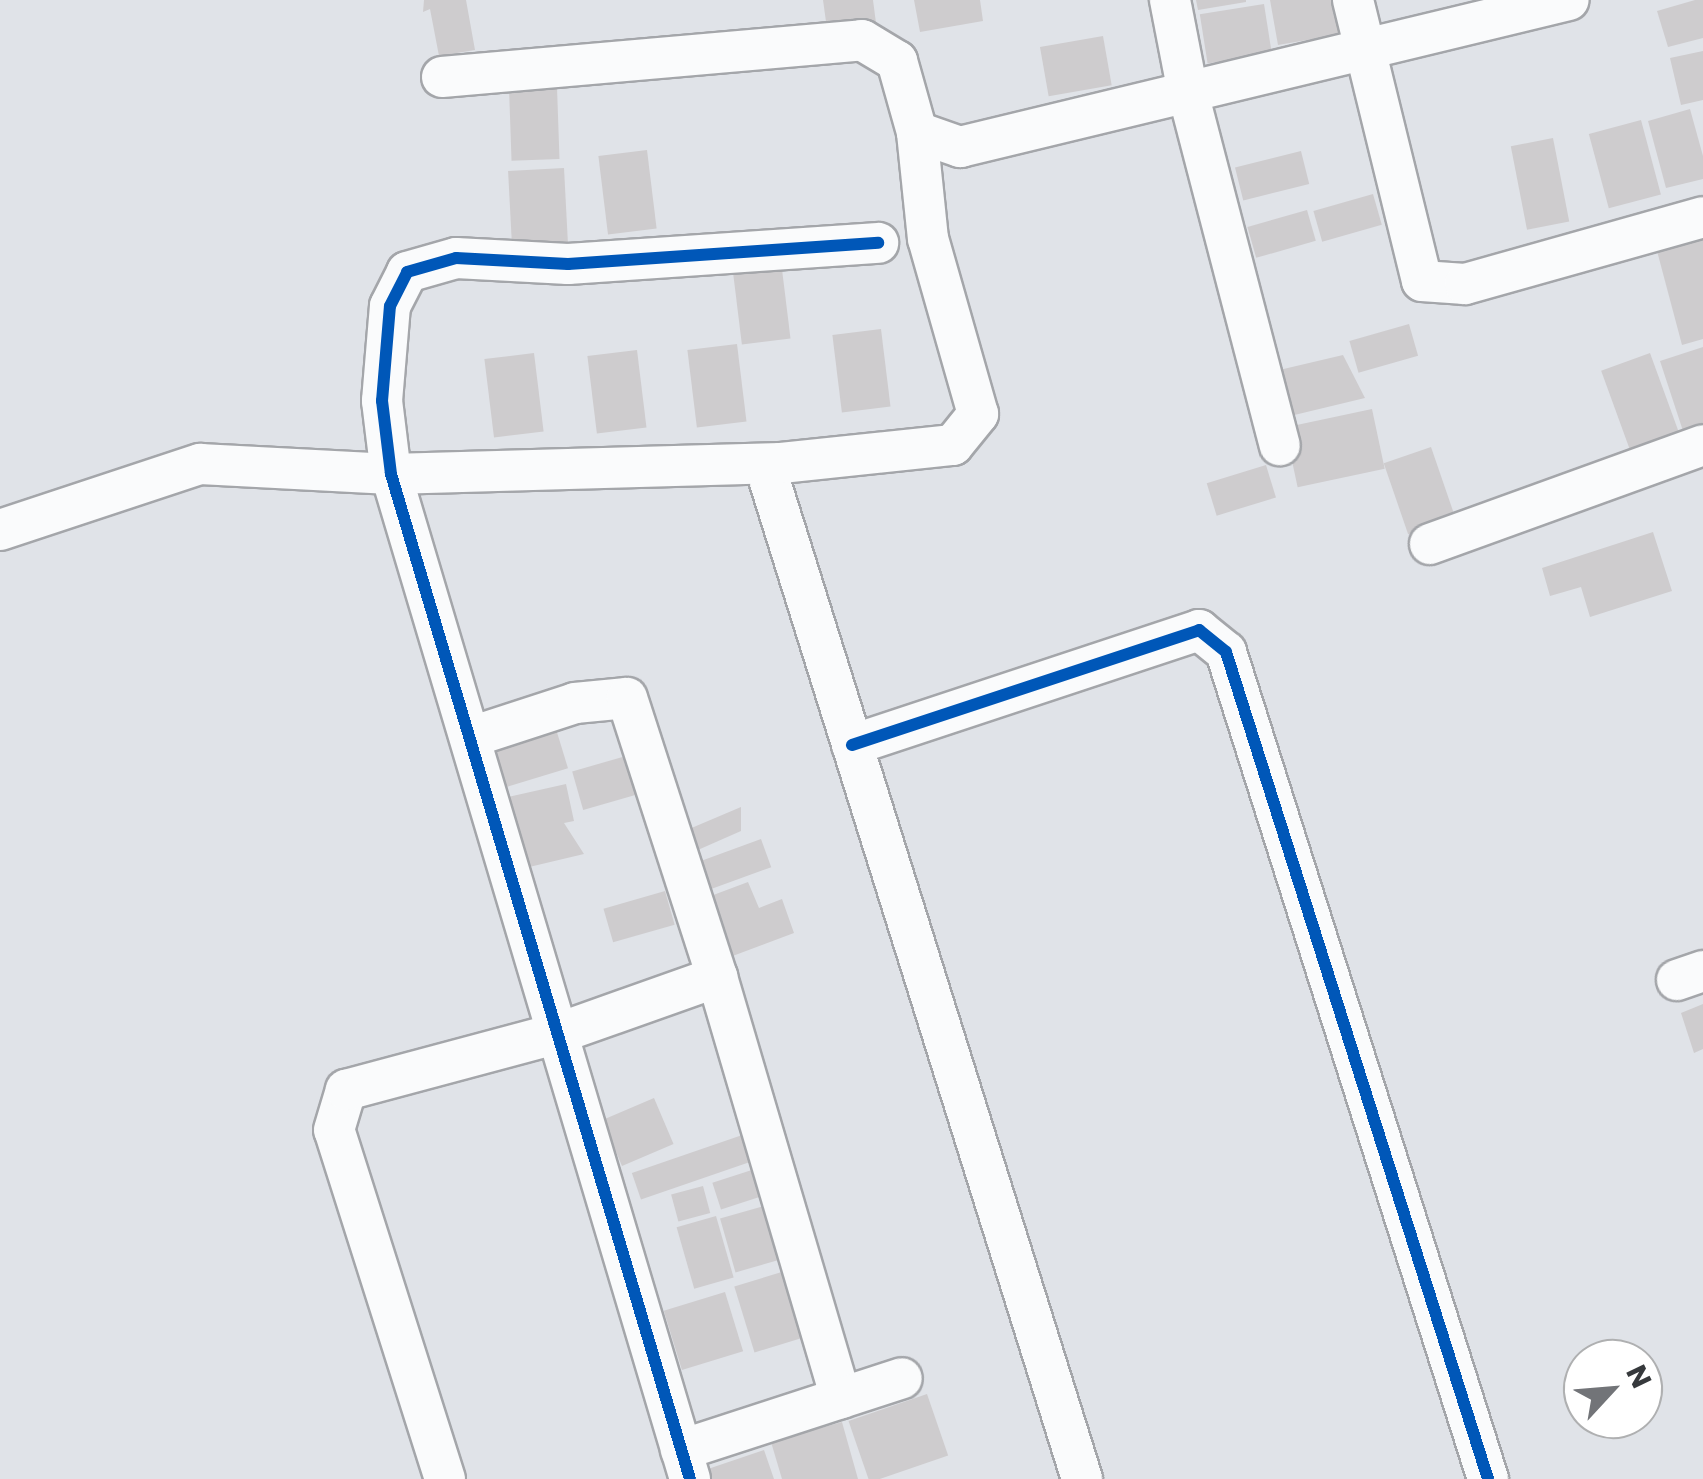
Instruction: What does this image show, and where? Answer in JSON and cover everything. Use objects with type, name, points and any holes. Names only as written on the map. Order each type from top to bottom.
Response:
[{"type":"street","points":[[1170,0],[1188,93],[1280,445]]},
{"type":"street","points":[[1353,0],[1422,281],[1465,284],[1703,217]]},
{"type":"street","points":[[917,132],[960,146],[1569,0]]},
{"type":"street","points":[[0,530],[200,464],[392,474],[781,463],[953,445],[978,414],[928,238],[917,132],[897,61],[862,40],[442,77]]},
{"type":"street","points":[[878,243],[568,264],[456,258],[407,272],[390,306],[382,400],[392,474],[685,1464],[841,1398],[902,1378]]},
{"type":"street","points":[[1430,544],[1703,445]]},
{"type":"street","points":[[770,482],[1082,1479]]},
{"type":"street","points":[[852,745],[1200,630],[1226,652],[1488,1479]]},
{"type":"street","points":[[472,736],[575,703],[627,698],[717,977],[841,1398]]},
{"type":"street","points":[[445,1479],[334,1130],[346,1090],[559,1034],[717,977]]},
{"type":"building","points":[[424,0],[466,0],[475,50],[439,56],[430,9],[423,12]]},
{"type":"building","points":[[823,0],[873,0],[876,23],[827,29]]},
{"type":"building","points":[[914,0],[980,0],[983,21],[920,32]]},
{"type":"building","points":[[1196,0],[1246,0],[1246,2],[1198,10]]},
{"type":"building","points":[[1270,0],[1336,0],[1342,34],[1278,45]]},
{"type":"building","points":[[1703,0],[1703,38],[1668,47],[1657,11]]},
{"type":"building","points":[[1264,4],[1272,53],[1208,64],[1200,14]]},
{"type":"building","points":[[1103,36],[1112,85],[1049,96],[1040,47]]},
{"type":"building","points":[[1703,51],[1703,100],[1681,105],[1670,58]]},
{"type":"building","points":[[557,87],[560,159],[512,161],[509,89]]},
{"type":"building","points":[[1690,109],[1703,156],[1703,179],[1666,188],[1648,121]]},
{"type":"building","points":[[1641,120],[1661,194],[1609,208],[1589,134]]},
{"type":"building","points":[[1553,138],[1569,221],[1527,230],[1511,146]]},
{"type":"building","points":[[647,150],[657,228],[608,234],[598,156]]},
{"type":"building","points":[[1301,151],[1309,184],[1243,200],[1235,167]]},
{"type":"building","points":[[564,168],[569,254],[513,257],[508,171]]},
{"type":"building","points":[[1373,194],[1382,225],[1322,242],[1313,211]]},
{"type":"building","points":[[1307,210],[1316,241],[1256,258],[1247,227]]},
{"type":"building","points":[[1703,239],[1703,339],[1682,345],[1657,251]]},
{"type":"building","points":[[781,261],[791,338],[742,344],[732,267]]},
{"type":"building","points":[[1409,324],[1418,356],[1358,373],[1349,341]]},
{"type":"building","points":[[881,329],[891,406],[842,412],[832,335]]},
{"type":"building","points":[[737,344],[747,421],[697,428],[687,350]]},
{"type":"building","points":[[1703,347],[1703,428],[1684,434],[1660,361]]},
{"type":"building","points":[[637,350],[647,427],[597,434],[587,356]]},
{"type":"building","points":[[534,353],[544,431],[494,438],[484,359]]},
{"type":"building","points":[[1650,353],[1678,431],[1630,449],[1601,371]]},
{"type":"building","points":[[1343,355],[1365,398],[1286,417],[1275,371]]},
{"type":"building","points":[[1372,409],[1385,469],[1298,487],[1285,428]]},
{"type":"building","points":[[1431,447],[1455,518],[1408,534],[1384,463]]},
{"type":"building","points":[[1266,465],[1276,498],[1217,516],[1207,483]]},
{"type":"building","points":[[1653,532],[1672,591],[1590,617],[1581,587],[1550,596],[1542,568]]},
{"type":"building","points":[[556,729],[568,768],[504,788],[492,749]]},
{"type":"building","points":[[626,756],[637,794],[583,810],[572,771]]},
{"type":"building","points":[[566,784],[574,821],[564,823],[584,854],[525,868],[508,797]]},
{"type":"building","points":[[741,807],[741,831],[691,853],[682,832]]},
{"type":"building","points":[[761,839],[771,867],[704,892],[693,864]]},
{"type":"building","points":[[748,882],[759,908],[782,899],[794,933],[730,957],[708,897]]},
{"type":"building","points":[[665,891],[675,925],[613,942],[603,909]]},
{"type":"building","points":[[1703,1004],[1703,1049],[1694,1053],[1681,1013]]},
{"type":"building","points":[[654,1098],[674,1144],[622,1166],[602,1120]]},
{"type":"building","points":[[751,1132],[760,1158],[641,1199],[632,1173]]},
{"type":"building","points":[[758,1168],[767,1195],[721,1209],[712,1183]]},
{"type":"building","points":[[703,1186],[710,1213],[678,1222],[671,1195]]},
{"type":"building","points":[[771,1204],[786,1258],[735,1272],[720,1219]]},
{"type":"building","points":[[716,1216],[734,1278],[694,1289],[677,1227]]},
{"type":"building","points":[[785,1271],[805,1337],[754,1352],[734,1286]]},
{"type":"building","points":[[725,1292],[743,1351],[682,1370],[664,1311]]},
{"type":"building","points":[[927,1394],[948,1455],[880,1479],[868,1479],[849,1421]]},
{"type":"building","points":[[842,1422],[858,1479],[782,1479],[771,1442]]},
{"type":"building","points":[[764,1450],[774,1479],[704,1479],[702,1471]]},
{"type":"cycle path","points":[[690,1479],[391,474],[382,401],[390,306],[407,272],[456,258],[568,264],[878,243]]},
{"type":"cycle path","points":[[852,745],[1199,630],[1226,652],[1488,1479]]}]
